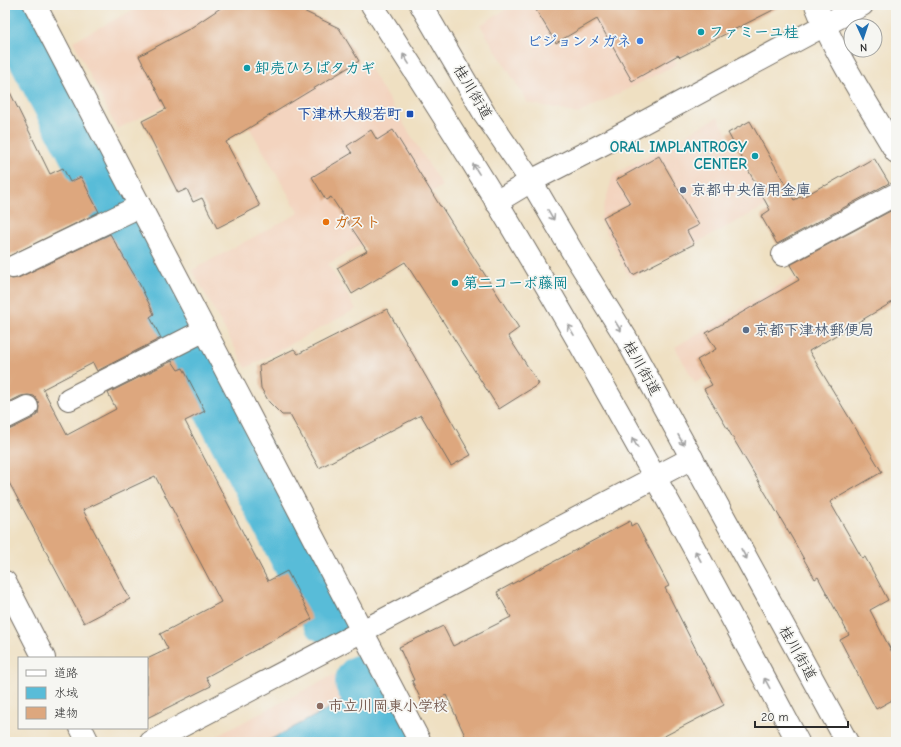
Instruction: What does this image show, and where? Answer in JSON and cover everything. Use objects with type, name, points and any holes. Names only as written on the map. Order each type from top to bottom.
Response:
[{"type":"street","points":[[35,5],[420,742]]},
{"type":"street","points":[[372,5],[496,202],[537,271],[730,613],[798,742]]},
{"type":"street","name":"桂川街道","points":[[421,5],[484,113],[531,182],[626,338],[847,742]]},
{"type":"street","points":[[816,5],[835,50],[896,152]]},
{"type":"street","points":[[496,202],[862,5]]},
{"type":"street","points":[[783,255],[896,194]]},
{"type":"street","points":[[13,267],[140,206]]},
{"type":"street","points":[[69,399],[205,330]]},
{"type":"street","points":[[5,418],[27,407]]},
{"type":"street","points":[[151,742],[692,458]]},
{"type":"street","points":[[5,582],[43,657]]},
{"type":"street","points":[[82,729],[88,742]]},
{"type":"shaded area","points":[[143,5],[290,5],[339,28],[360,64],[365,61],[442,186],[399,212],[364,243],[328,264],[356,309],[246,368],[192,270],[299,213],[252,132],[216,80],[117,129],[73,41]]},
{"type":"shaded area","points":[[513,5],[643,5],[677,64],[578,114],[528,103],[480,25]]},
{"type":"shaded area","name":"京都中央信用金庫","points":[[718,117],[766,206],[630,278],[600,220],[613,175]]},
{"type":"shaded area","points":[[794,277],[817,314],[695,383],[675,347]]},
{"type":"shaded area","name":"市立川岡東小学校","points":[[345,669],[383,742],[205,742]]},
{"type":"water","points":[[343,701],[365,742],[266,742]]},
{"type":"building","name":"卸売ひろばタカギ","points":[[225,5],[291,5],[339,28],[359,61],[226,142],[260,206],[217,228],[202,198],[193,202],[187,189],[178,193],[142,121],[166,109],[139,56],[189,29]]},
{"type":"building","points":[[533,5],[783,5],[680,57],[678,55],[632,81],[597,19],[556,43]]},
{"type":"building","points":[[5,82],[50,174],[63,168],[70,182],[81,177],[99,212],[5,258]]},
{"type":"building","points":[[750,121],[794,200],[800,197],[801,198],[824,185],[825,186],[874,158],[889,183],[777,244],[761,216],[770,210],[728,133]]},
{"type":"building","points":[[371,130],[377,140],[393,130],[519,328],[508,336],[539,384],[499,409],[405,262],[352,294],[337,268],[367,251],[331,197],[326,200],[312,177],[352,153],[347,146]]},
{"type":"building","points":[[659,156],[699,225],[687,231],[694,244],[633,275],[603,217],[630,203],[616,180]]},
{"type":"building","points":[[896,208],[896,300],[809,351],[882,472],[830,502],[862,558],[865,557],[888,600],[870,610],[896,660],[896,698],[876,709],[840,640],[849,635],[818,577],[815,579],[704,389],[712,385],[697,360],[716,349],[706,333],[799,280],[790,265]]},
{"type":"building","points":[[110,234],[139,283],[154,314],[150,317],[161,338],[97,371],[93,363],[43,389],[67,435],[116,409],[108,393],[172,361],[178,370],[183,368],[205,411],[185,421],[268,581],[287,571],[312,619],[206,677],[211,686],[148,718],[148,659],[168,649],[160,634],[221,602],[155,476],[83,510],[130,599],[84,623],[5,475],[5,430],[11,429],[33,418],[38,414],[39,407],[38,401],[34,396],[28,395],[21,396],[5,404],[5,276],[12,279],[18,278]]},
{"type":"building","points":[[387,309],[471,455],[451,466],[421,415],[319,468],[290,415],[282,415],[269,402],[261,388],[259,366],[294,349],[298,354]]},
{"type":"building","points":[[630,521],[631,526],[636,523],[669,586],[665,588],[724,705],[653,742],[468,742],[446,695],[424,706],[412,681],[414,680],[399,647],[443,626],[453,646],[511,617],[497,592]]},
{"type":"waterway","points":[[9,5],[242,447],[329,616]]},
{"type":"waterway","points":[[363,682],[394,742]]},
{"type":"place","name":"ファミーユ桂","points":[[701,32]]},
{"type":"place","name":"ビジョンメガネ","points":[[640,41]]},
{"type":"place","name":"卸売ひろばタカギ","points":[[247,68]]},
{"type":"place","name":"下津林大般若町","points":[[410,114]]},
{"type":"place","name":"ORAL IMPLANTROGY CENTER","points":[[755,156]]},
{"type":"place","name":"京都中央信用金庫","points":[[683,190]]},
{"type":"place","name":"ガスト","points":[[326,222]]},
{"type":"place","name":"第二コーポ藤岡","points":[[455,283]]},
{"type":"place","name":"京都下津林郵便局","points":[[746,330]]},
{"type":"place","name":"市立川岡東小学校","points":[[320,706]]}]
